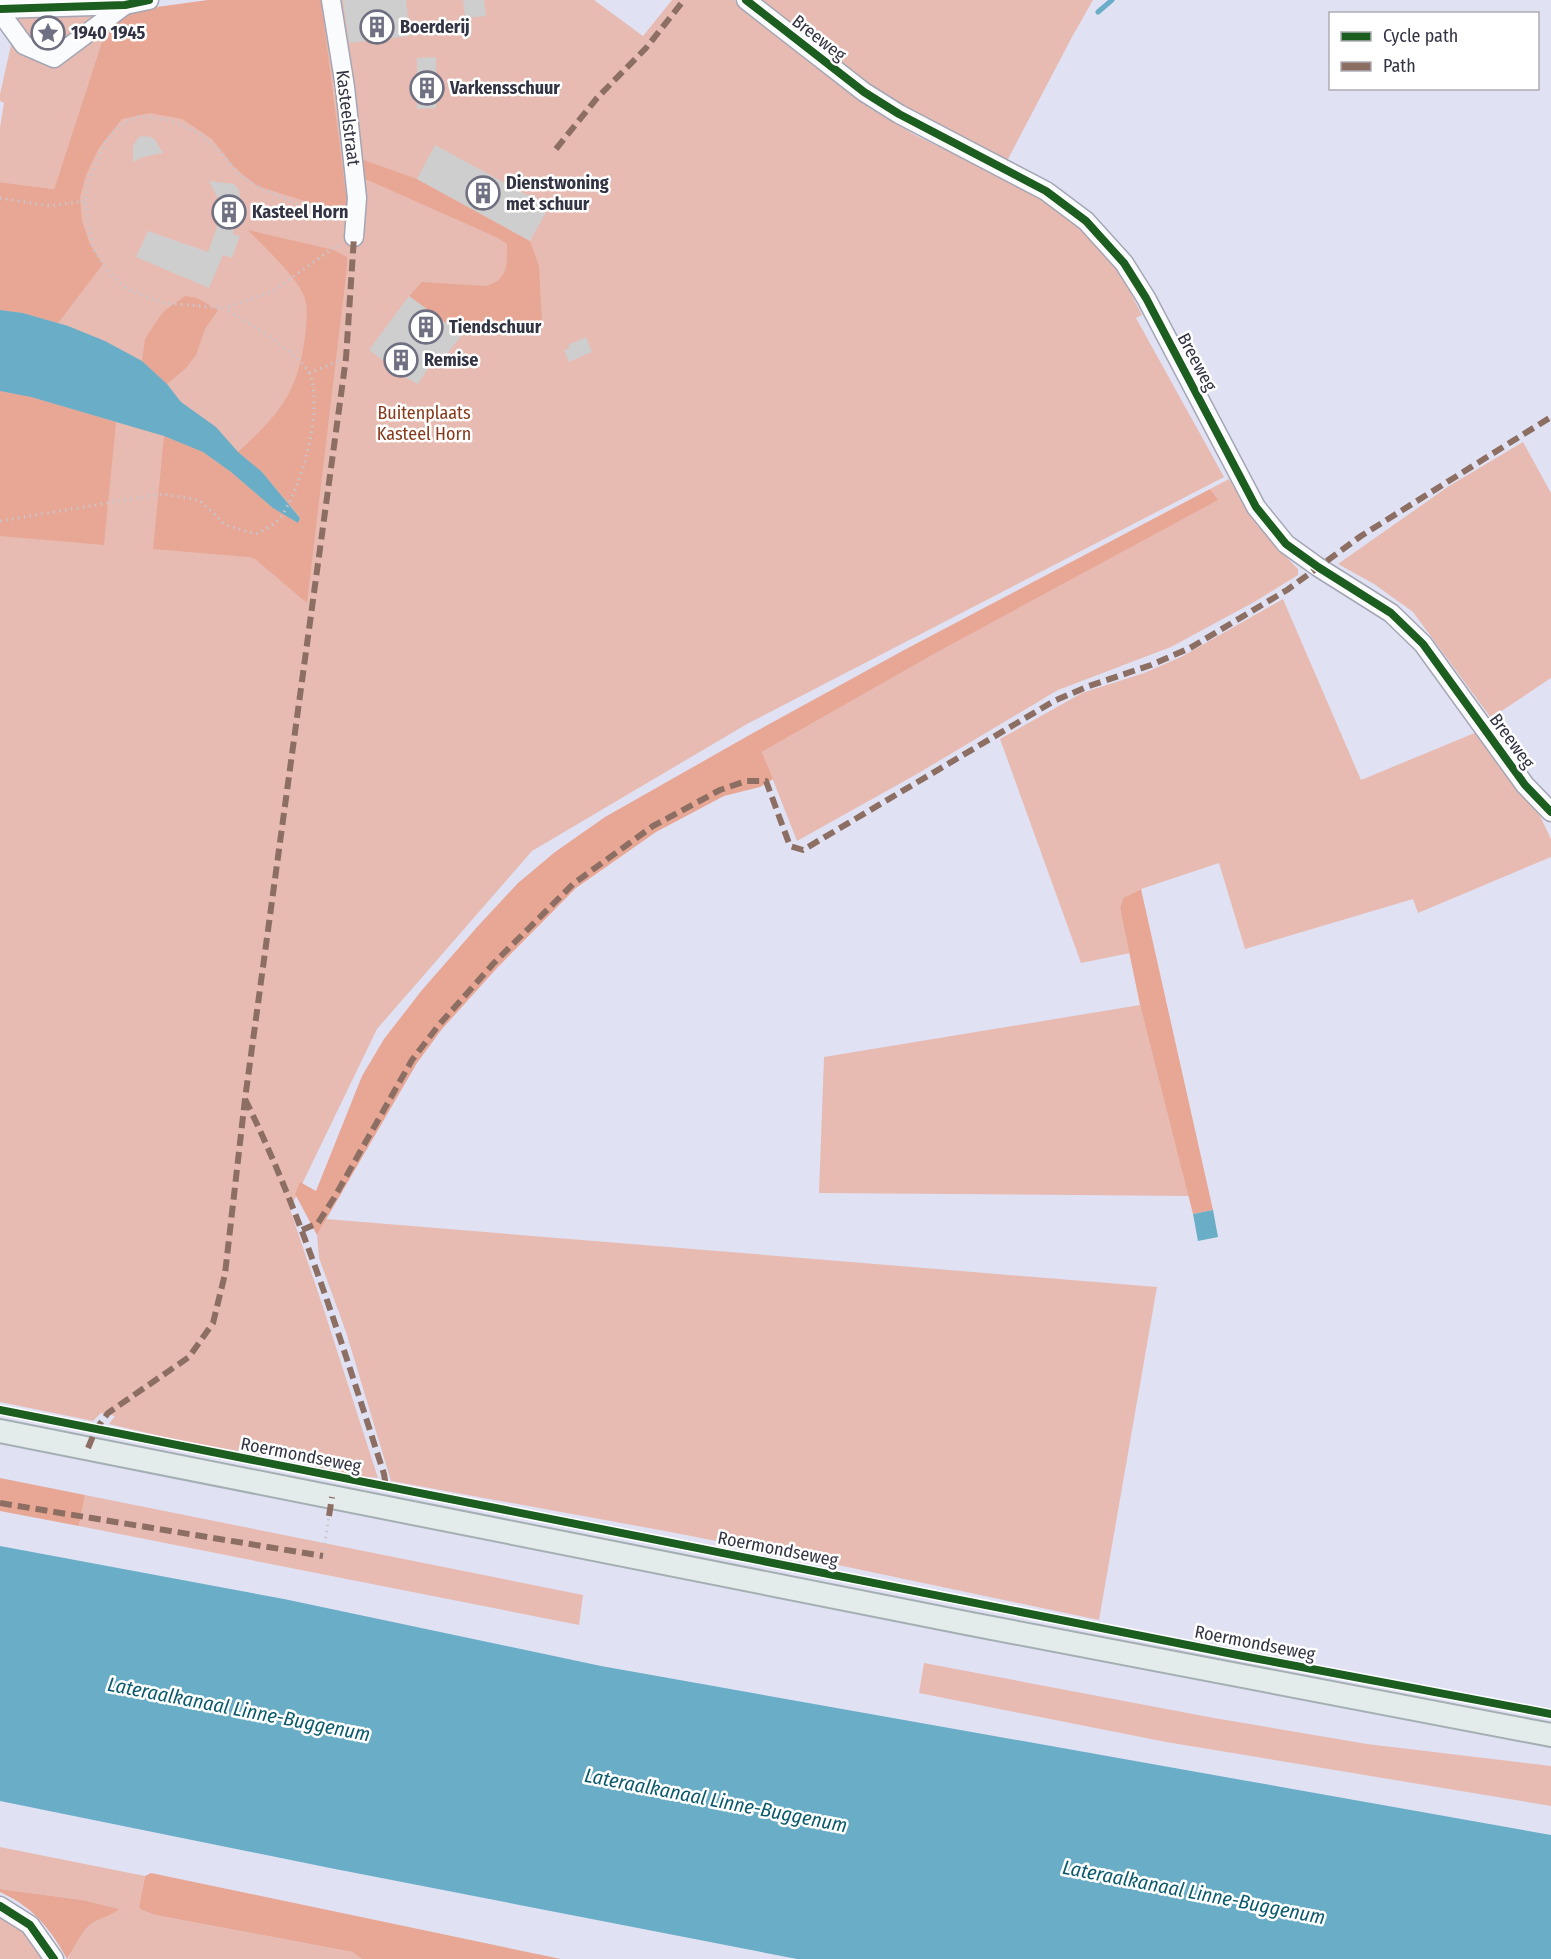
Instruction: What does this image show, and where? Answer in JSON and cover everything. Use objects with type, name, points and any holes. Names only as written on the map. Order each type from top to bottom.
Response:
[{"type":"main road","name":"Roermondseweg","points":[[0,1431],[971,1624],[1551,1735]]},
{"type":"street","points":[[0,11],[125,5],[149,0]]},
{"type":"street","name":"Kasteelstraat","points":[[331,0],[345,87],[357,198],[351,235]]},
{"type":"street","name":"Breeweg","points":[[746,0],[864,92],[899,114],[1046,191],[1086,221],[1124,263],[1146,298],[1256,507],[1286,544],[1391,613],[1423,644],[1525,784],[1551,812]]},
{"type":"street","points":[[0,11],[24,45],[54,58],[125,5]]},
{"type":"street","points":[[0,1906],[30,1925],[54,1959]]},
{"type":"path","points":[[139,116],[168,120],[196,132],[221,152],[239,175],[262,189],[341,223],[351,235],[273,291],[225,308],[162,303],[127,289],[108,272],[93,248],[85,201],[89,181],[106,140],[120,126],[139,116]]},
{"type":"path","points":[[0,198],[50,206],[85,201]]},
{"type":"path","points":[[0,521],[162,494],[199,500],[226,525],[256,534],[278,520],[292,496],[307,455],[315,402],[309,373],[294,355],[225,308]]},
{"type":"path","points":[[309,373],[346,358]]},
{"type":"path","points":[[323,1556],[329,1516]]},
{"type":"green space","name":"Buitenplaats Kasteel Horn","points":[[222,0],[594,0],[643,36],[672,0],[734,0],[868,107],[915,135],[1041,197],[1081,227],[1117,267],[1142,315],[1136,318],[1224,477],[747,724],[532,851],[377,1029],[290,1209],[378,1478],[356,1476],[293,1461],[177,1440],[109,1424],[115,1416],[101,1413],[93,1421],[0,1402],[0,184],[56,192]]},
{"type":"green space","points":[[761,0],[1093,0],[1007,161],[902,108],[850,71]]},
{"type":"green space","points":[[105,12],[53,53],[28,41],[9,15]]},
{"type":"green space","points":[[107,26],[54,189],[0,182],[0,128],[4,103],[0,101],[0,94],[11,45],[54,65]]},
{"type":"green space","points":[[1523,442],[1551,493],[1551,678],[1491,718],[1413,612],[1374,584],[1338,564],[1449,486]]},
{"type":"green space","points":[[1229,479],[1261,526],[1298,569],[1298,575],[1256,601],[1171,647],[1058,690],[917,774],[797,841],[762,752],[936,653],[1217,500],[1210,489]]},
{"type":"green space","points":[[1283,599],[1361,780],[1477,732],[1540,816],[1551,839],[1551,857],[1418,913],[1413,899],[1245,949],[1219,863],[1141,889],[1123,898],[1120,908],[1130,953],[1081,963],[1000,739],[1082,693],[1144,673],[1181,657]]},
{"type":"green space","points":[[1140,1005],[1189,1196],[819,1193],[824,1057]]},
{"type":"green space","points":[[326,1219],[1157,1287],[1099,1620],[819,1561],[391,1481],[346,1332],[319,1258],[317,1235]]},
{"type":"green space","points":[[85,1495],[583,1595],[579,1625],[79,1526]]},
{"type":"green space","points":[[924,1663],[1214,1718],[1367,1744],[1551,1766],[1551,1806],[1166,1742],[919,1693]]},
{"type":"green space","points":[[0,1847],[145,1876],[139,1906],[141,1910],[155,1915],[352,1952],[362,1959],[68,1959],[76,1942],[87,1928],[118,1909],[83,1900],[0,1889]]},
{"type":"green space","points":[[0,1916],[24,1931],[44,1959],[0,1959]]},
{"type":"shaded area","points":[[208,0],[321,0],[349,218],[257,186],[234,167],[212,139],[182,119],[150,113],[122,119],[99,148],[86,175],[80,197],[82,221],[90,244],[103,264],[58,323],[23,313],[0,310],[0,182],[54,189],[107,26],[127,11]]},
{"type":"shaded area","points":[[361,159],[417,179],[530,241],[539,266],[542,323],[491,321],[462,335],[409,296],[422,282],[485,286],[493,284],[503,276],[507,244],[363,178]]},
{"type":"shaded area","points":[[248,230],[334,250],[347,257],[307,603],[255,559],[153,549],[164,436],[203,452],[231,472],[273,508],[298,523],[300,517],[262,472],[238,452],[265,426],[291,389],[302,357],[307,316],[306,301],[300,288]]},
{"type":"shaded area","points":[[185,296],[197,298],[218,310],[205,329],[196,355],[185,369],[167,384],[142,361],[145,339],[164,311]]},
{"type":"shaded area","points":[[0,391],[31,397],[116,422],[104,545],[0,536]]},
{"type":"shaded area","points":[[1210,489],[1218,500],[936,653],[762,752],[773,779],[760,787],[724,796],[656,832],[576,888],[497,968],[442,1029],[417,1063],[317,1235],[295,1194],[300,1182],[316,1191],[362,1076],[384,1039],[422,990],[478,926],[518,883],[555,852],[605,817],[753,733],[906,649]]},
{"type":"shaded area","points":[[1141,889],[1213,1210],[1193,1214],[1140,1005],[1120,908],[1123,898]]},
{"type":"shaded area","points":[[0,1478],[85,1495],[79,1526],[0,1511]]},
{"type":"shaded area","points":[[151,1873],[561,1959],[362,1959],[352,1952],[155,1915],[141,1910],[139,1906],[145,1876]]},
{"type":"shaded area","points":[[0,1889],[83,1900],[119,1909],[89,1926],[67,1959],[40,1920],[22,1904],[0,1892]]},
{"type":"water","points":[[0,310],[23,313],[68,326],[105,341],[142,361],[167,384],[181,402],[216,427],[238,452],[262,472],[300,518],[298,523],[273,508],[231,472],[203,452],[164,436],[31,397],[0,391]]},
{"type":"water","points":[[1213,1210],[1218,1237],[1198,1241],[1193,1214]]},
{"type":"water","name":"Lateraalkanaal Linne-Buggenum","points":[[0,1546],[284,1599],[601,1666],[1551,1835],[1551,1959],[797,1959],[0,1801]]},
{"type":"building","name":"Boerderij","points":[[343,0],[406,0],[410,36],[349,43]]},
{"type":"building","points":[[463,0],[484,0],[486,16],[465,18]]},
{"type":"building","name":"Varkensschuur","points":[[436,57],[436,108],[417,109],[417,58]]},
{"type":"building","points":[[142,136],[155,140],[163,153],[143,157],[133,162],[133,146]]},
{"type":"building","name":"Dienstwoning met schuur","points":[[435,145],[549,207],[530,241],[417,179]]},
{"type":"building","name":"Kasteel Horn","points":[[209,181],[234,184],[239,190],[240,199],[233,234],[240,236],[232,258],[223,255],[209,288],[136,257],[148,231],[208,252],[217,227],[221,204]]},
{"type":"building","points":[[409,296],[462,335],[443,359],[437,355],[418,384],[406,378],[369,350]]},
{"type":"building","points":[[586,337],[592,352],[569,362],[564,350],[570,348],[568,345]]},
{"type":"waterway","points":[[1098,12],[1112,0]]},
{"type":"marked path","points":[[556,149],[597,98],[646,48],[684,0]]},
{"type":"marked path","points":[[88,1448],[96,1429],[108,1413],[189,1357],[213,1323],[225,1274],[245,1099],[346,358],[354,237]]},
{"type":"marked path","points":[[302,1230],[318,1223],[412,1060],[438,1026],[493,964],[573,884],[653,826],[720,790],[746,781],[766,781],[790,846],[803,850],[1054,701],[1190,648],[1287,590],[1361,536],[1551,417]]},
{"type":"marked path","points":[[245,1099],[286,1190],[304,1237],[353,1379],[384,1474],[386,1487]]},
{"type":"marked path","points":[[329,1516],[332,1497]]},
{"type":"marked path","points":[[0,1503],[323,1556]]},
{"type":"cycle path","points":[[0,9],[125,5],[149,0]]},
{"type":"cycle path","points":[[746,0],[864,92],[899,114],[1046,191],[1086,221],[1124,263],[1146,298],[1256,507],[1286,544],[1391,613],[1423,644],[1525,785],[1551,812]]},
{"type":"cycle path","points":[[0,1410],[1248,1657],[1551,1714]]},
{"type":"cycle path","points":[[0,1906],[30,1925],[54,1959]]},
{"type":"place","name":"Boerderij","points":[[377,27]]},
{"type":"place","name":"1940 1945","points":[[48,33]]},
{"type":"place","name":"Varkensschuur","points":[[427,88]]},
{"type":"place","name":"Dienstwoning met schuur","points":[[483,193]]},
{"type":"place","name":"Kasteel Horn","points":[[229,212]]},
{"type":"place","name":"Tiendschuur","points":[[426,327]]},
{"type":"place","name":"Remise","points":[[401,360]]}]
